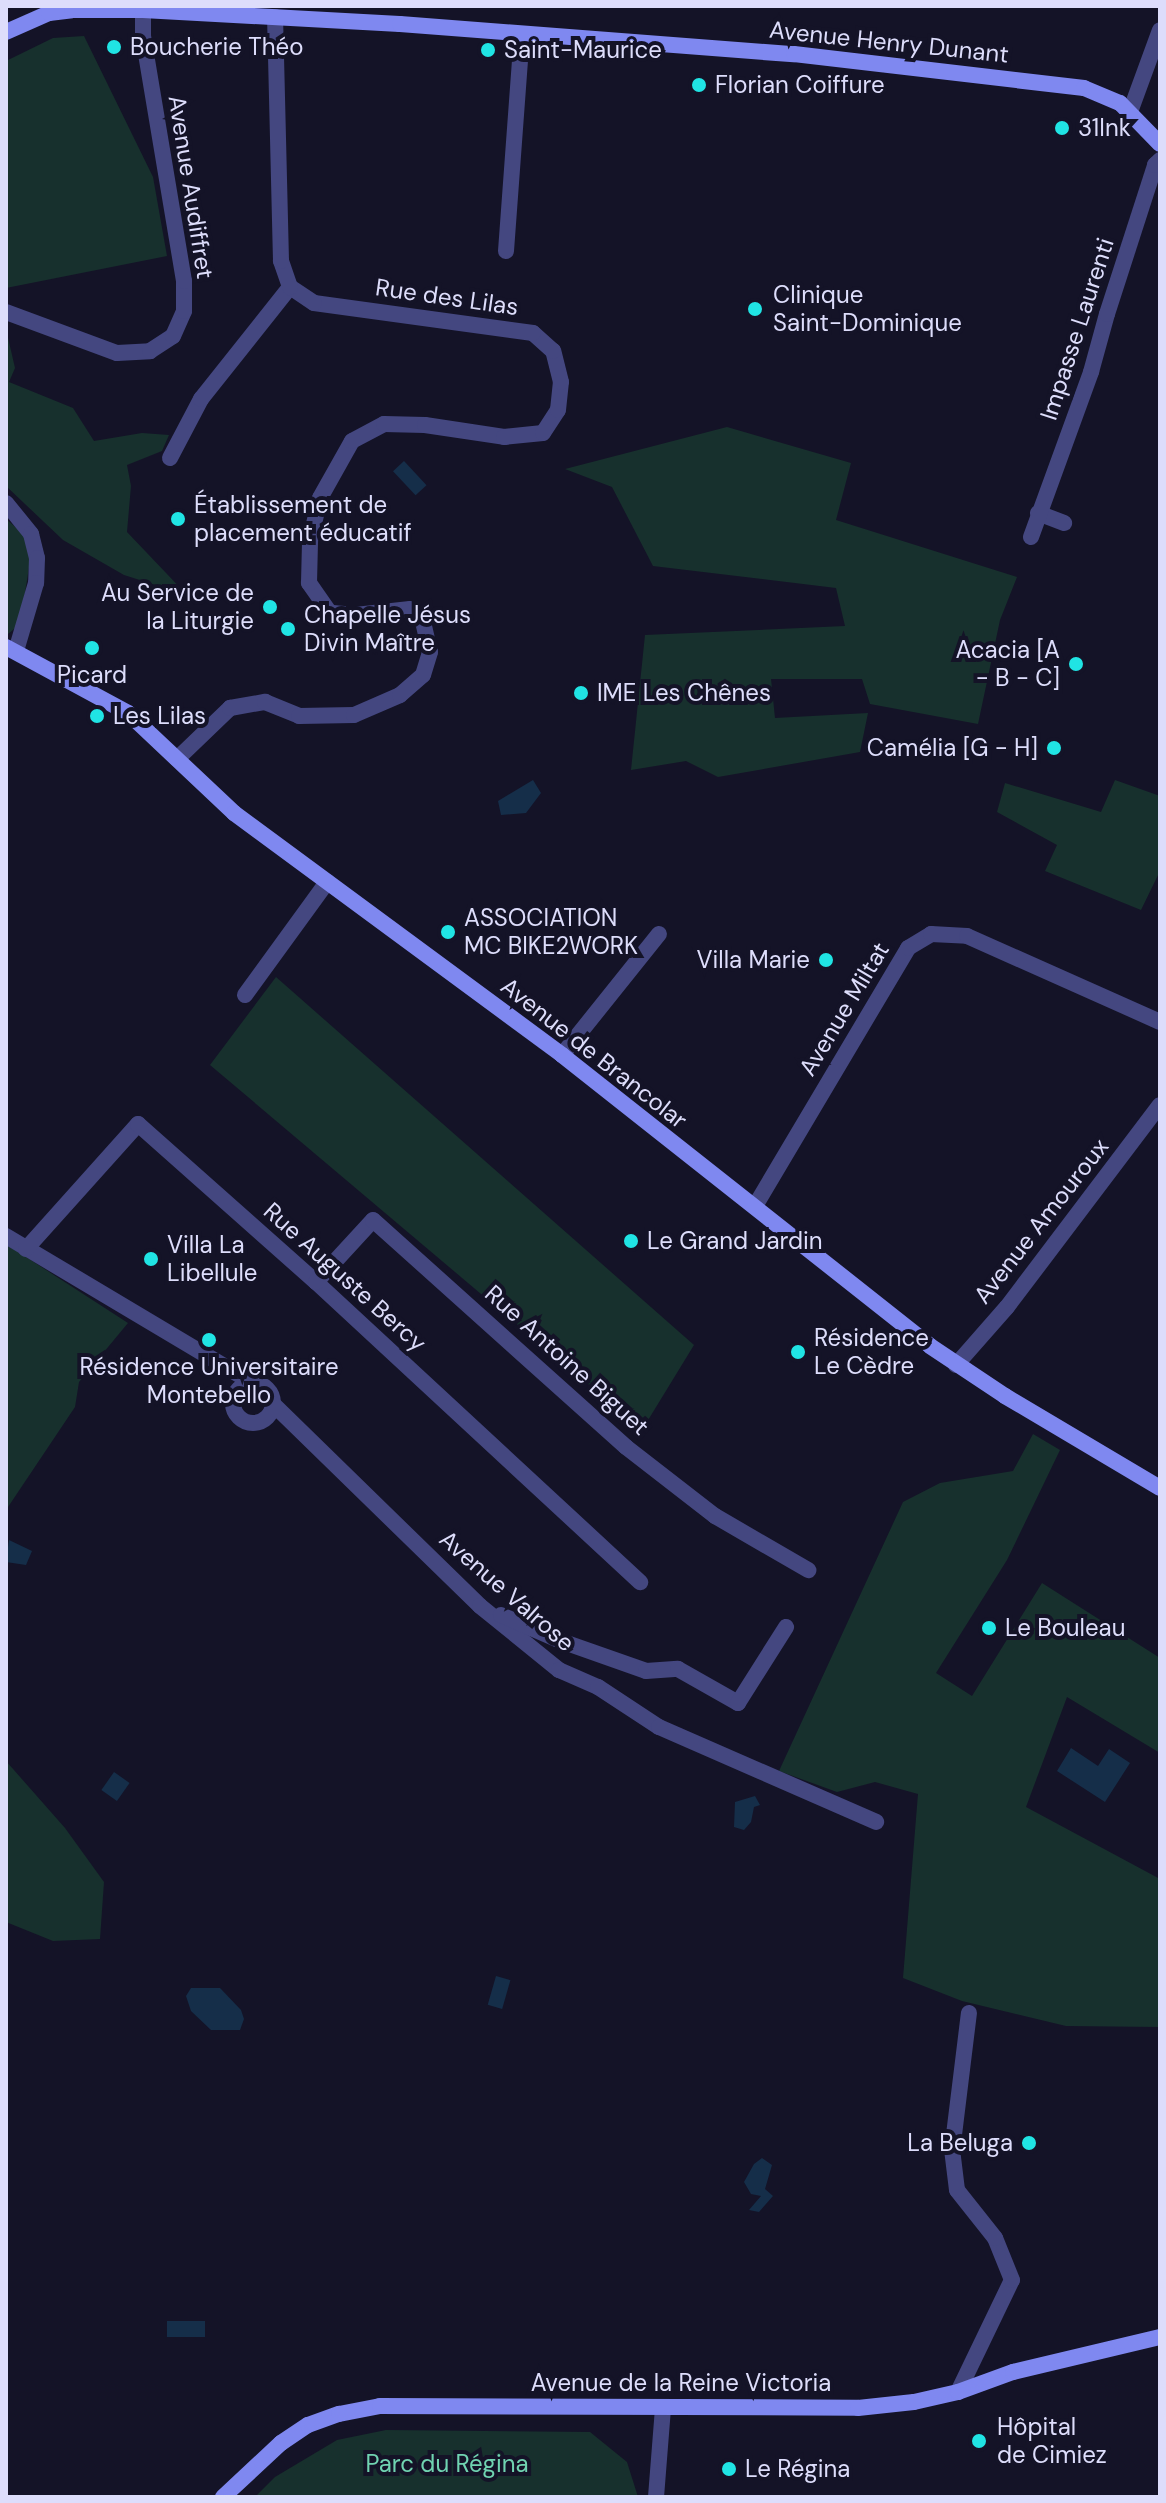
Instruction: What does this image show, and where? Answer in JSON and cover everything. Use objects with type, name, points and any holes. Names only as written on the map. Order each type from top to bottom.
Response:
[{"type":"street","points":[[400,24],[407,6]]},
{"type":"street","name":"Avenue Henry Dunant","points":[[6,32],[49,13],[72,10],[235,10],[275,17],[794,54],[1084,88],[1105,94],[1130,112],[1160,144]]},
{"type":"street","name":"Avenue Audiffret","points":[[6,312],[117,353],[150,351],[173,336],[184,311],[184,281],[143,35],[143,10]]},
{"type":"street","points":[[170,458],[201,399],[290,287],[281,261],[275,17]]},
{"type":"street","points":[[1130,112],[1160,30]]},
{"type":"street","points":[[506,251],[522,35]]},
{"type":"street","name":"Impasse Laurenti","points":[[1031,537],[1091,372],[1155,165],[1160,160]]},
{"type":"street","name":"Rue des Lilas","points":[[177,759],[230,708],[265,702],[299,716],[354,715],[400,695],[423,675],[430,652],[423,622],[410,609],[355,615],[330,613],[309,583],[310,541],[320,498],[352,441],[384,424],[425,425],[504,437],[543,433],[558,410],[561,382],[553,351],[533,333],[314,303],[290,287]]},
{"type":"street","points":[[6,503],[31,534],[37,558],[36,583],[11,649]]},
{"type":"street","points":[[1038,513],[1064,523]]},
{"type":"street","name":"Avenue de Brancolar","points":[[11,649],[128,713],[234,813],[562,1055],[755,1206],[861,1294],[956,1365],[1160,1488]]},
{"type":"street","points":[[245,995],[327,882]]},
{"type":"street","points":[[562,1055],[659,934]]},
{"type":"street","name":"Avenue Miltat","points":[[755,1206],[908,948],[931,934],[967,936],[1160,1022]]},
{"type":"street","name":"Avenue Amouroux","points":[[956,1365],[1007,1307],[1160,1105]]},
{"type":"street","name":"Rue Auguste Bercy","points":[[26,1249],[138,1124],[316,1282],[640,1582]]},
{"type":"street","name":"Rue Antoine Biguet","points":[[316,1282],[373,1220],[626,1447],[715,1516],[808,1570]]},
{"type":"street","name":"Avenue Valrose","points":[[6,1236],[270,1391],[273,1404],[480,1606],[559,1670],[598,1687],[659,1727],[876,1822]]},
{"type":"street","points":[[253,1383],[236,1394],[234,1407],[240,1418],[252,1423],[264,1420],[273,1404]]},
{"type":"street","points":[[480,1606],[561,1641],[646,1671],[678,1669],[738,1703],[786,1627]]},
{"type":"street","points":[[958,2392],[1012,2280],[995,2238],[957,2190],[952,2151],[969,2013]]},
{"type":"street","name":"Avenue de la Reine Victoria","points":[[223,2497],[281,2443],[308,2425],[339,2414],[380,2406],[858,2408],[914,2402],[958,2392],[1013,2372],[1160,2337]]},
{"type":"street","points":[[656,2497],[663,2408]]},
{"type":"green space","points":[[84,36],[153,177],[167,256],[6,288],[6,61],[53,38]]},
{"type":"green space","points":[[6,329],[15,368],[9,382],[73,408],[94,441],[142,433],[169,435],[162,451],[127,465],[131,486],[127,532],[187,595],[124,575],[63,540],[6,486]]},
{"type":"green space","points":[[727,427],[851,463],[836,520],[1017,577],[1000,620],[978,724],[870,704],[862,679],[771,679],[775,718],[868,713],[860,752],[718,777],[686,761],[631,770],[645,635],[845,626],[836,588],[653,566],[612,487],[565,469]]},
{"type":"green space","points":[[6,519],[26,536],[31,555],[20,624],[8,634]]},
{"type":"green space","points":[[1115,780],[1160,796],[1160,871],[1141,910],[1045,871],[1057,845],[997,812],[1005,783],[1101,812]]},
{"type":"green space","points":[[276,977],[694,1345],[642,1430],[210,1065]]},
{"type":"green space","points":[[6,1244],[128,1323],[79,1382],[75,1407],[6,1510]]},
{"type":"green space","points":[[1033,1434],[1060,1450],[1007,1560],[936,1673],[972,1696],[1042,1583],[1160,1658],[1160,1753],[1067,1697],[1026,1807],[1160,1879],[1160,2027],[1066,2026],[962,2001],[903,1978],[918,1794],[875,1782],[837,1792],[779,1771],[903,1502],[940,1483],[1013,1471]]},
{"type":"green space","points":[[6,1761],[65,1828],[104,1882],[100,1939],[53,1941],[6,1922]]},
{"type":"green space","name":"Parc du Régina","points":[[386,2430],[590,2432],[627,2462],[638,2497],[255,2497],[275,2477],[337,2440]]},
{"type":"water","points":[[404,461],[427,485],[416,495],[393,471]]},
{"type":"water","points":[[533,780],[541,793],[526,813],[501,815],[498,801]]},
{"type":"water","points":[[9,1540],[32,1551],[26,1565],[6,1562]]},
{"type":"water","points":[[1071,1748],[1098,1766],[1109,1749],[1130,1763],[1105,1802],[1057,1771]]},
{"type":"water","points":[[114,1772],[130,1783],[117,1801],[101,1790]]},
{"type":"water","points":[[755,1796],[760,1805],[754,1807],[751,1822],[744,1830],[734,1827],[735,1802]]},
{"type":"water","points":[[496,1976],[510,1980],[502,2009],[488,2005]]},
{"type":"water","points":[[191,1988],[220,1988],[241,2010],[244,2019],[240,2030],[211,2030],[191,2011],[186,1996]]},
{"type":"water","points":[[762,2158],[772,2165],[765,2189],[773,2196],[759,2212],[749,2210],[761,2196],[751,2194],[744,2182],[754,2164]]},
{"type":"water","points":[[167,2321],[205,2321],[205,2337],[167,2337]]},
{"type":"place","name":"Boucherie Théo","points":[[114,47]]},
{"type":"place","name":"Saint-Maurice","points":[[488,50]]},
{"type":"place","name":"Florian Coiffure","points":[[699,85]]},
{"type":"place","name":"31Ink","points":[[1062,128]]},
{"type":"place","name":"Clinique Saint-Dominique","points":[[755,309]]},
{"type":"place","name":"Établissement de placement éducatif","points":[[178,519]]},
{"type":"place","name":"Au Service de la Liturgie","points":[[270,607]]},
{"type":"place","name":"Chapelle Jésus Divin Maître","points":[[288,629]]},
{"type":"place","name":"Picard","points":[[92,648]]},
{"type":"place","name":"Acacia [A - B - C]","points":[[1076,664]]},
{"type":"place","name":"IME Les Chênes","points":[[581,693]]},
{"type":"place","name":"Les Lilas","points":[[97,716]]},
{"type":"place","name":"Camélia [G - H]","points":[[1054,748]]},
{"type":"place","name":"ASSOCIATION MC BIKE2WORK","points":[[448,932]]},
{"type":"place","name":"Villa Marie","points":[[826,960]]},
{"type":"place","name":"Le Grand Jardin","points":[[631,1241]]},
{"type":"place","name":"Villa La Libellule","points":[[151,1259]]},
{"type":"place","name":"Résidence Universitaire Montebello","points":[[209,1340]]},
{"type":"place","name":"Résidence Le Cèdre","points":[[798,1352]]},
{"type":"place","name":"Le Bouleau","points":[[989,1628]]},
{"type":"place","name":"La Beluga","points":[[1029,2143]]},
{"type":"place","name":"Hôpital de Cimiez","points":[[979,2441]]},
{"type":"place","name":"Le Régina","points":[[729,2469]]}]
